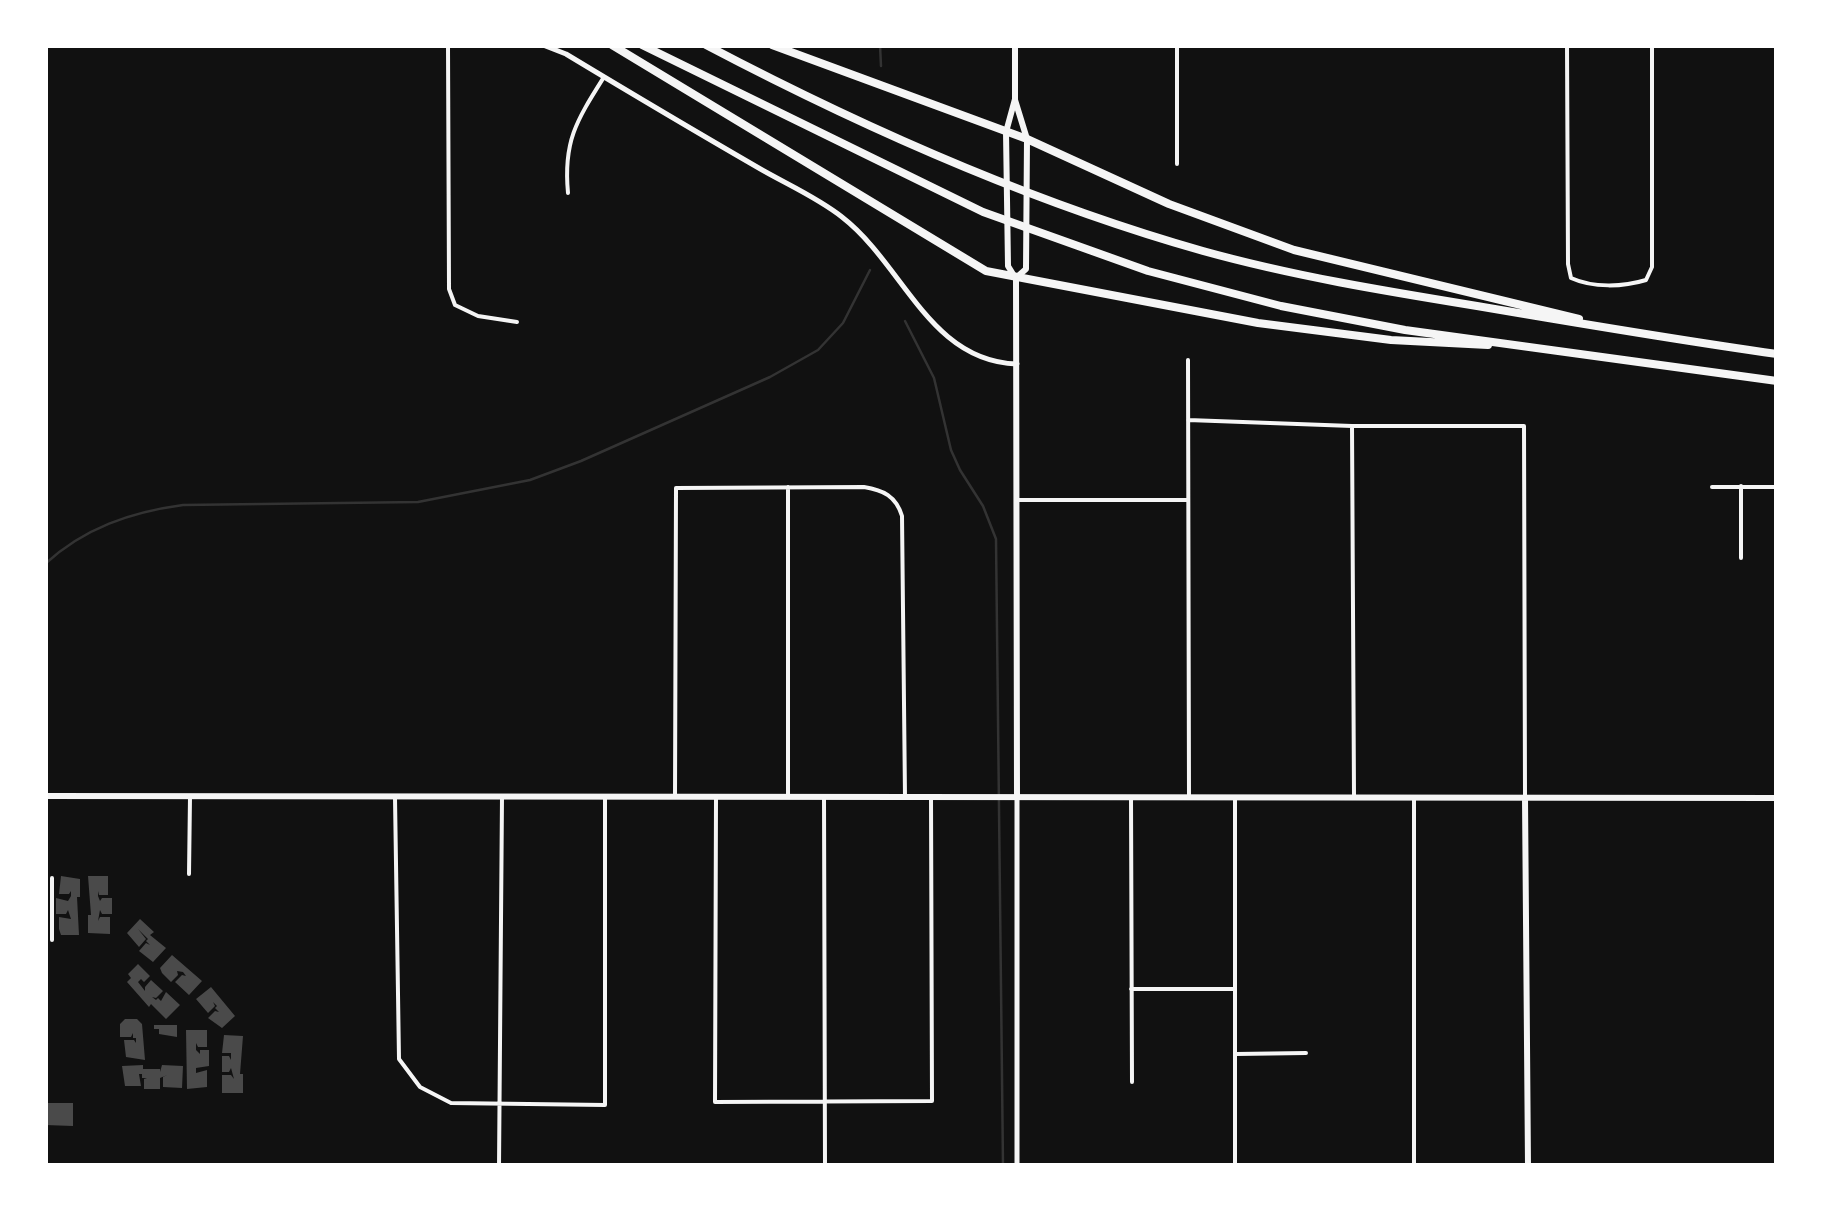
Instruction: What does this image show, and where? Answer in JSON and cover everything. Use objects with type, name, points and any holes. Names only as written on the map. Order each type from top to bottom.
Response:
[{"type":"highway","points":[[612,45],[986,271],[1258,324],[1391,340],[1562,350]]},
{"type":"highway","points":[[642,45],[983,212],[1148,271],[1281,306],[1405,330],[1777,381]]},
{"type":"highway","points":[[706,45],[983,174],[1120,226],[1288,273],[1777,354]]},
{"type":"highway","points":[[772,45],[1027,139],[1169,204],[1294,250],[1617,330]]},
{"type":"main road","points":[[1015,45],[1015,99],[1006,132],[1008,266],[1016,279],[1018,364],[1017,797]]},
{"type":"main road","points":[[1015,99],[1027,139],[1026,269],[1016,279]]},
{"type":"main road","points":[[45,796],[1777,798]]},
{"type":"main road","points":[[1525,798],[1528,1166]]},
{"type":"street","points":[[448,45],[449,290],[456,305],[478,316],[517,322]]},
{"type":"street","points":[[543,45],[843,218],[899,277],[946,336],[980,358],[1018,364]]},
{"type":"street","points":[[1176,45],[1177,164]]},
{"type":"street","points":[[1567,45],[1571,278],[1586,284],[1633,284],[1646,280],[1652,267],[1652,45]]},
{"type":"street","points":[[568,193],[566,168],[571,134],[604,77]]},
{"type":"street","points":[[1188,360],[1189,797]]},
{"type":"street","points":[[1188,420],[1352,426],[1524,426],[1525,798]]},
{"type":"street","points":[[1352,426],[1354,798]]},
{"type":"street","points":[[1742,486],[1742,558]]},
{"type":"street","points":[[788,487],[788,797]]},
{"type":"street","points":[[675,796],[676,488],[864,487],[893,498],[902,516],[905,797]]},
{"type":"street","points":[[1712,487],[1777,487]]},
{"type":"street","points":[[1017,500],[1186,500]]},
{"type":"street","points":[[189,874],[190,796]]},
{"type":"street","points":[[395,798],[399,1059],[407,1074],[435,1097],[452,1103],[605,1105],[604,796]]},
{"type":"street","points":[[716,796],[715,1102],[932,1102],[932,797]]},
{"type":"street","points":[[499,1166],[502,797]]},
{"type":"street","points":[[824,797],[825,1166]]},
{"type":"street","points":[[1017,797],[1017,1166]]},
{"type":"street","points":[[1132,797],[1132,1082]]},
{"type":"street","points":[[1234,798],[1235,1166]]},
{"type":"street","points":[[1414,798],[1414,1166]]},
{"type":"street","points":[[52,878],[52,940]]},
{"type":"street","points":[[1132,989],[1235,988]]},
{"type":"street","points":[[1235,1054],[1306,1054]]},
{"type":"building","points":[[61,876],[80,879],[79,935],[61,935],[59,929],[59,917],[71,919],[68,910],[66,914],[56,914],[56,898],[68,901],[71,896],[71,891],[59,894]]},
{"type":"building","points":[[88,876],[108,876],[108,895],[99,895],[98,891],[98,896],[100,901],[112,898],[112,914],[102,914],[100,910],[98,921],[100,917],[110,917],[110,934],[88,933]]},
{"type":"building","points":[[140,919],[154,932],[150,935],[166,948],[153,962],[139,951],[146,943],[150,945],[148,939],[138,929],[146,939],[139,947],[127,933]]},
{"type":"building","points":[[172,955],[202,981],[189,995],[175,982],[186,976],[183,972],[177,971],[171,982],[162,973],[160,968]]},
{"type":"building","points":[[138,964],[150,976],[138,982],[145,991],[151,980],[163,991],[152,997],[161,1001],[166,992],[180,1005],[166,1019],[127,982],[131,978],[128,974]]},
{"type":"building","points":[[211,987],[235,1016],[222,1028],[208,1018],[219,1012],[217,1006],[213,1002],[215,1006],[208,1013],[196,999]]},
{"type":"building","points":[[125,1019],[137,1019],[142,1024],[145,1060],[126,1057],[124,1040],[136,1043],[136,1038],[133,1033],[131,1037],[120,1037],[120,1024]]},
{"type":"building","points":[[154,1025],[177,1025],[177,1037],[159,1034]]},
{"type":"building","points":[[186,1030],[207,1030],[207,1047],[198,1047],[196,1043],[196,1050],[200,1054],[200,1050],[209,1050],[209,1066],[196,1068],[196,1073],[207,1070],[207,1087],[187,1089]]},
{"type":"building","points":[[224,1035],[243,1036],[243,1093],[222,1093],[222,1075],[234,1079],[231,1068],[222,1072],[222,1056],[231,1060],[231,1053],[222,1053]]},
{"type":"building","points":[[143,1065],[143,1069],[160,1072],[162,1065],[183,1066],[182,1088],[163,1087],[163,1077],[167,1075],[160,1078],[160,1089],[144,1089],[147,1078],[142,1078],[142,1074],[141,1086],[125,1086],[122,1066]]},
{"type":"building","points":[[45,1103],[73,1103],[73,1126],[45,1125]]},
{"type":"waterway","points":[[880,45],[881,66]]},
{"type":"waterway","points":[[45,564],[92,531],[164,508],[418,502],[530,480],[770,377],[818,350],[843,323],[870,270]]},
{"type":"waterway","points":[[905,321],[934,378],[951,450],[983,506],[996,539],[1003,1166]]}]
